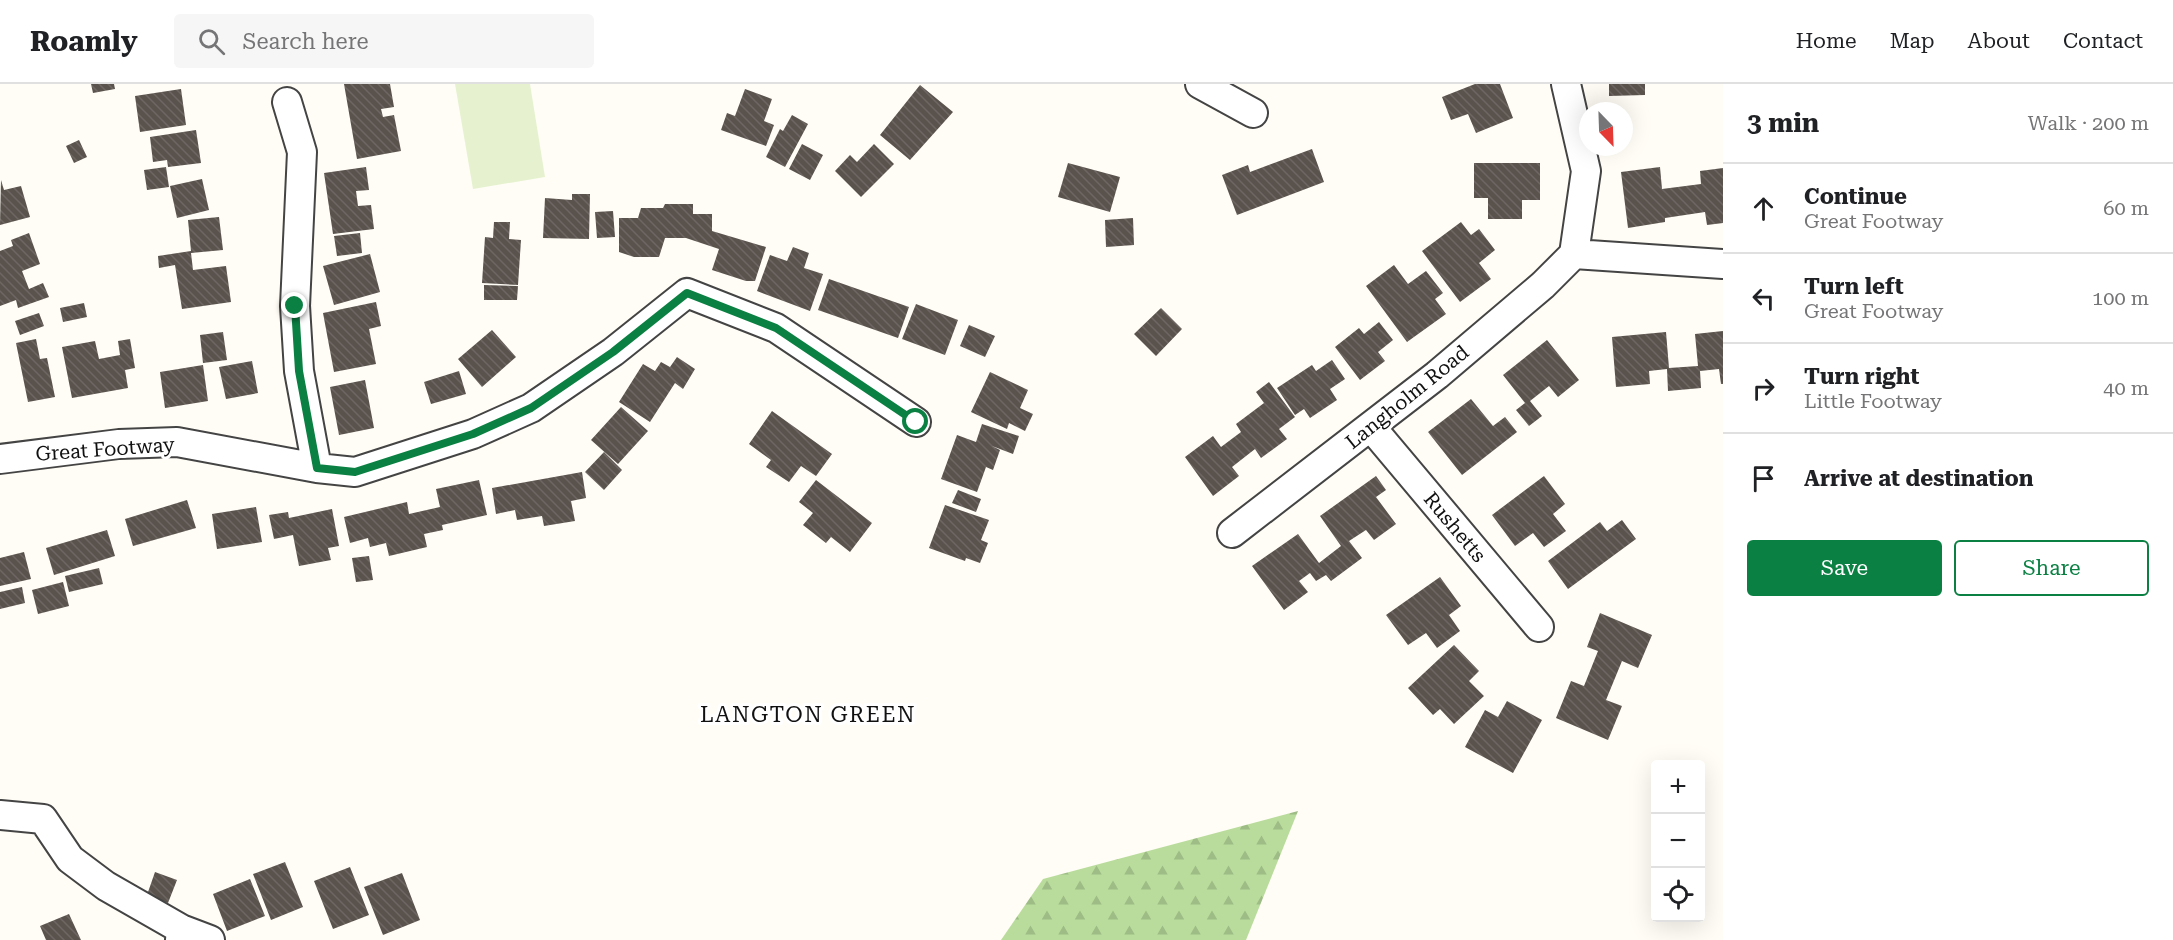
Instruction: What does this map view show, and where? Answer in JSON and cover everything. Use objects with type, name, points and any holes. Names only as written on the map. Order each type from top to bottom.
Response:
[{"type":"street","points":[[1200,84],[1253,112]]},
{"type":"street","points":[[1566,84],[1586,171],[1574,254],[1723,264]]},
{"type":"street","points":[[286,102],[302,152],[295,306],[299,371],[317,468]]},
{"type":"street","name":"Langholm Road","points":[[1232,533],[1371,427],[1508,315],[1574,254]]},
{"type":"street","name":"Great Footway","points":[[2,450],[177,442],[317,468],[355,472],[473,434],[531,408],[613,352],[687,293],[776,328],[916,422]]},
{"type":"street","name":"Rushetts","points":[[1371,427],[1539,627]]},
{"type":"street","points":[[0,815],[43,819],[70,859],[181,935],[210,940]]},
{"type":"green space","points":[[455,84],[530,84],[545,177],[473,189]]},
{"type":"green space","points":[[1298,811],[1246,940],[1001,940],[1043,879]]},
{"type":"building","points":[[91,84],[114,84],[115,89],[93,93]]},
{"type":"building","points":[[344,84],[390,84],[394,107],[381,109],[383,117],[394,115],[401,151],[357,159]]},
{"type":"building","points":[[1475,84],[1500,84],[1513,118],[1476,133],[1468,114],[1451,120],[1442,97]]},
{"type":"building","points":[[1609,84],[1645,84],[1645,95],[1609,96]]},
{"type":"building","points":[[920,85],[953,112],[910,160],[880,135]]},
{"type":"building","points":[[181,89],[186,125],[140,132],[135,96]]},
{"type":"building","points":[[745,89],[772,99],[764,121],[774,125],[766,146],[721,130],[727,113],[735,116]]},
{"type":"building","points":[[792,115],[808,124],[785,167],[766,157],[780,129],[783,131]]},
{"type":"building","points":[[196,130],[201,163],[168,167],[167,160],[153,162],[150,137]]},
{"type":"building","points":[[79,140],[87,157],[74,163],[66,146]]},
{"type":"building","points":[[802,144],[823,155],[810,180],[789,169]]},
{"type":"building","points":[[874,144],[894,164],[861,197],[835,171],[850,155],[857,162]]},
{"type":"building","points":[[1312,149],[1324,182],[1237,215],[1222,175],[1248,165],[1250,172]]},
{"type":"building","points":[[1068,163],[1120,177],[1110,212],[1058,197]]},
{"type":"building","points":[[1474,163],[1540,163],[1540,200],[1522,200],[1522,219],[1488,219],[1488,198],[1474,198]]},
{"type":"building","points":[[166,167],[169,187],[147,190],[144,170]]},
{"type":"building","points":[[366,167],[369,190],[356,191],[358,206],[371,205],[374,229],[333,234],[324,173]]},
{"type":"building","points":[[1660,167],[1662,189],[1701,184],[1700,171],[1723,168],[1723,223],[1707,225],[1705,212],[1665,218],[1665,222],[1628,228],[1621,172]]},
{"type":"building","points":[[202,179],[209,210],[177,218],[170,186]]},
{"type":"building","points":[[1,180],[4,190],[21,186],[30,217],[0,225]]},
{"type":"building","points":[[572,194],[590,194],[589,239],[543,238],[545,198],[572,200]]},
{"type":"building","points":[[665,204],[693,204],[693,214],[712,214],[712,231],[766,247],[755,281],[746,281],[712,270],[719,249],[686,238],[665,238],[659,257],[634,257],[619,252],[619,218],[638,218],[641,208],[663,208]]},
{"type":"building","points":[[613,211],[615,237],[597,238],[595,212]]},
{"type":"building","points":[[219,217],[223,250],[191,253],[193,270],[226,266],[231,302],[182,309],[175,265],[159,268],[158,256],[191,251],[188,220]]},
{"type":"building","points":[[1133,218],[1134,245],[1106,247],[1105,220]]},
{"type":"building","points":[[494,222],[510,222],[509,239],[521,240],[518,285],[482,283],[485,237],[493,238]]},
{"type":"building","points":[[1461,222],[1471,235],[1479,229],[1495,250],[1479,263],[1491,279],[1460,302],[1422,251]]},
{"type":"building","points":[[29,233],[40,264],[22,271],[29,289],[43,283],[49,297],[18,308],[16,300],[0,306],[0,251],[13,246],[11,240]]},
{"type":"building","points":[[360,233],[362,253],[337,256],[334,236]]},
{"type":"building","points":[[793,247],[809,253],[804,268],[823,274],[810,311],[757,291],[770,255],[787,261]]},
{"type":"building","points":[[370,254],[380,292],[334,305],[323,266]]},
{"type":"building","points":[[1394,265],[1408,284],[1426,271],[1443,293],[1435,299],[1446,314],[1407,342],[1366,286]]},
{"type":"building","points":[[829,279],[909,307],[898,338],[818,310]]},
{"type":"building","points":[[484,285],[518,286],[517,300],[484,300]]},
{"type":"building","points":[[376,302],[381,326],[369,329],[376,364],[334,372],[323,313]]},
{"type":"building","points":[[84,303],[87,317],[63,322],[60,308]]},
{"type":"building","points":[[916,304],[958,320],[945,355],[902,339]]},
{"type":"building","points":[[1161,308],[1182,329],[1156,356],[1134,334]]},
{"type":"building","points":[[39,313],[44,326],[20,335],[15,321]]},
{"type":"building","points":[[1379,322],[1393,340],[1378,352],[1385,361],[1360,380],[1335,347],[1359,328],[1364,334]]},
{"type":"building","points":[[969,325],[995,336],[985,357],[960,346]]},
{"type":"building","points":[[492,330],[516,357],[482,387],[458,359]]},
{"type":"building","points":[[1723,331],[1723,384],[1721,384],[1719,369],[1700,371],[1701,388],[1668,391],[1667,369],[1649,371],[1650,384],[1616,387],[1612,337],[1666,332],[1669,368],[1698,366],[1695,334]]},
{"type":"building","points":[[223,332],[227,360],[203,363],[200,335]]},
{"type":"building","points":[[36,339],[40,359],[47,358],[55,397],[28,402],[16,343]]},
{"type":"building","points":[[130,339],[135,368],[125,370],[128,388],[72,398],[62,347],[95,341],[99,359],[120,355],[118,341]]},
{"type":"building","points":[[1547,340],[1579,380],[1558,397],[1549,386],[1530,401],[1542,416],[1529,426],[1516,410],[1525,403],[1503,375]]},
{"type":"building","points":[[677,357],[695,369],[683,389],[675,383],[650,422],[619,402],[643,364],[655,371],[661,362],[670,367]]},
{"type":"building","points":[[1332,360],[1345,379],[1330,389],[1337,400],[1310,418],[1304,409],[1295,415],[1277,388],[1312,365],[1316,371]]},
{"type":"building","points":[[252,361],[258,393],[226,399],[219,367]]},
{"type":"building","points":[[203,365],[208,401],[165,408],[160,372]]},
{"type":"building","points":[[459,371],[466,394],[431,404],[424,382]]},
{"type":"building","points":[[990,372],[1028,390],[1020,408],[1033,414],[1025,431],[1009,423],[1007,429],[971,412]]},
{"type":"building","points":[[365,380],[374,428],[339,435],[330,387]]},
{"type":"building","points":[[1269,382],[1295,417],[1279,429],[1287,439],[1261,458],[1255,449],[1232,467],[1239,476],[1213,496],[1185,457],[1213,436],[1221,447],[1241,432],[1236,424],[1264,403],[1256,392]]},
{"type":"building","points":[[1471,399],[1493,426],[1505,417],[1517,432],[1462,475],[1428,432]]},
{"type":"building","points":[[621,407],[648,431],[618,464],[591,440]]},
{"type":"building","points":[[772,411],[832,454],[816,476],[801,466],[789,482],[766,467],[771,460],[749,444]]},
{"type":"building","points":[[982,424],[1019,436],[1013,454],[992,446],[1000,450],[993,470],[986,467],[977,492],[941,479],[957,435],[976,442]]},
{"type":"building","points":[[604,452],[622,470],[604,490],[585,472]]},
{"type":"building","points":[[582,472],[586,498],[571,501],[575,521],[544,526],[542,516],[517,520],[515,510],[496,514],[492,488]]},
{"type":"building","points":[[1376,476],[1386,490],[1376,497],[1396,524],[1374,540],[1366,530],[1349,541],[1362,558],[1331,581],[1326,575],[1316,581],[1310,573],[1299,581],[1308,592],[1284,610],[1252,566],[1298,534],[1319,563],[1341,546],[1320,516]]},
{"type":"building","points":[[1544,476],[1565,504],[1553,514],[1566,531],[1544,547],[1533,533],[1515,546],[1492,515]]},
{"type":"building","points":[[479,480],[487,515],[442,525],[443,530],[424,534],[427,547],[389,556],[386,543],[370,547],[368,538],[350,543],[344,517],[407,502],[409,514],[440,507],[436,489]]},
{"type":"building","points":[[816,480],[872,523],[850,552],[831,537],[826,543],[803,525],[813,513],[799,502]]},
{"type":"building","points":[[958,490],[981,499],[976,512],[952,503]]},
{"type":"building","points":[[187,500],[196,528],[133,546],[125,519]]},
{"type":"building","points":[[945,505],[989,520],[981,540],[988,543],[980,563],[966,558],[965,561],[929,548]]},
{"type":"building","points":[[256,507],[262,542],[217,549],[212,514]]},
{"type":"building","points":[[332,509],[339,546],[328,548],[331,560],[299,566],[293,535],[274,539],[269,515],[288,512],[289,518]]},
{"type":"building","points":[[1622,520],[1636,539],[1568,589],[1548,561],[1600,522],[1607,531]]},
{"type":"building","points":[[107,530],[115,556],[54,575],[46,548]]},
{"type":"building","points":[[24,552],[31,579],[0,586],[0,558]]},
{"type":"building","points":[[369,556],[373,580],[356,582],[352,558]]},
{"type":"building","points":[[99,568],[103,584],[69,592],[65,576]]},
{"type":"building","points":[[1440,577],[1461,606],[1449,615],[1460,631],[1437,648],[1426,633],[1408,645],[1386,615]]},
{"type":"building","points":[[63,582],[69,606],[38,614],[32,590]]},
{"type":"building","points":[[22,587],[25,603],[0,609],[0,592]]},
{"type":"building","points":[[1600,613],[1652,635],[1638,668],[1622,661],[1606,700],[1622,706],[1608,740],[1556,718],[1571,681],[1584,686],[1598,651],[1587,647]]},
{"type":"building","points":[[1454,645],[1479,671],[1469,681],[1484,696],[1454,724],[1440,709],[1433,715],[1408,688]]},
{"type":"building","points":[[1507,701],[1542,720],[1513,773],[1465,747],[1485,710],[1498,717]]},
{"type":"building","points":[[285,862],[303,907],[271,920],[253,874]]},
{"type":"building","points":[[350,867],[369,915],[333,929],[314,881]]},
{"type":"building","points":[[155,872],[177,880],[168,903],[147,895]]},
{"type":"building","points":[[402,873],[420,920],[383,935],[364,887]]},
{"type":"building","points":[[250,879],[265,916],[227,931],[213,894]]},
{"type":"building","points":[[69,914],[81,940],[46,940],[40,926]]},
{"type":"district","name":"LANGTON GREEN","points":[[808,714]]},
{"type":"route","points":[[295,306],[299,371],[317,468],[355,472],[473,434],[531,408],[613,352],[687,293],[776,328],[916,422]]}]
